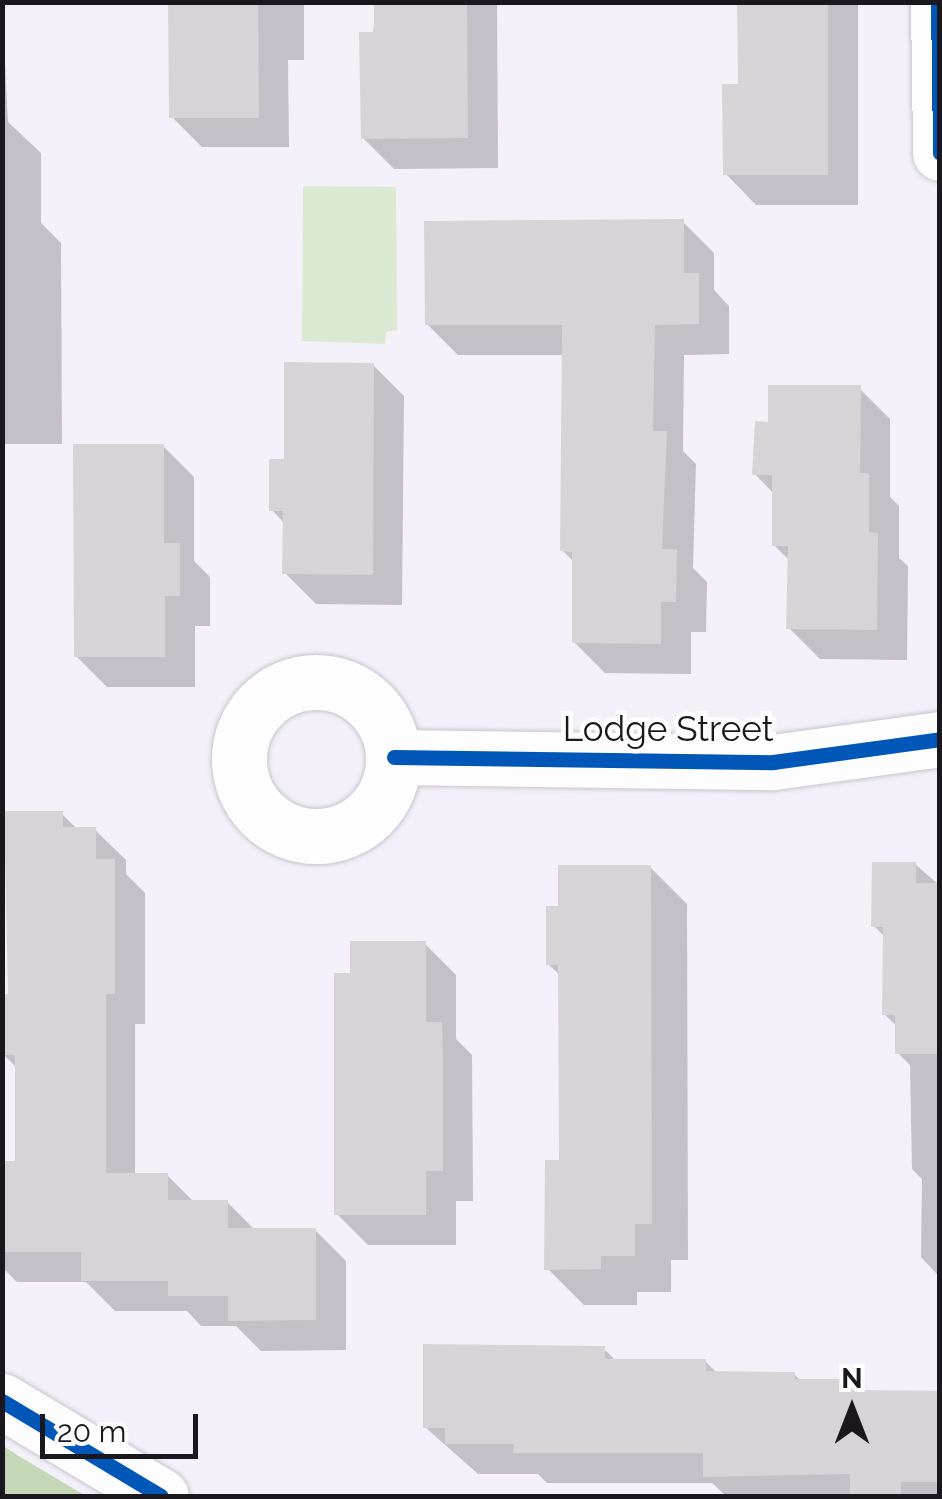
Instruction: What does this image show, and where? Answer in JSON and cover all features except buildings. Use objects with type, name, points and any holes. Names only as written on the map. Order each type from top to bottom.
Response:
[{"type":"street","points":[[938,2],[940,154]]},
{"type":"street","name":"Lodge Street","points":[[394,757],[773,762],[940,740]]},
{"type":"street","points":[[2,1402],[162,1496]]},
{"type":"green space","points":[[303,186],[396,187],[397,330],[386,332],[385,344],[302,341]]},
{"type":"green space","points":[[2,1445],[17,1455],[86,1496],[3,1496]]},
{"type":"cycle path","points":[[938,2],[940,153]]},
{"type":"cycle path","points":[[394,757],[773,762],[940,739]]},
{"type":"cycle path","points":[[2,1401],[161,1496]]}]
